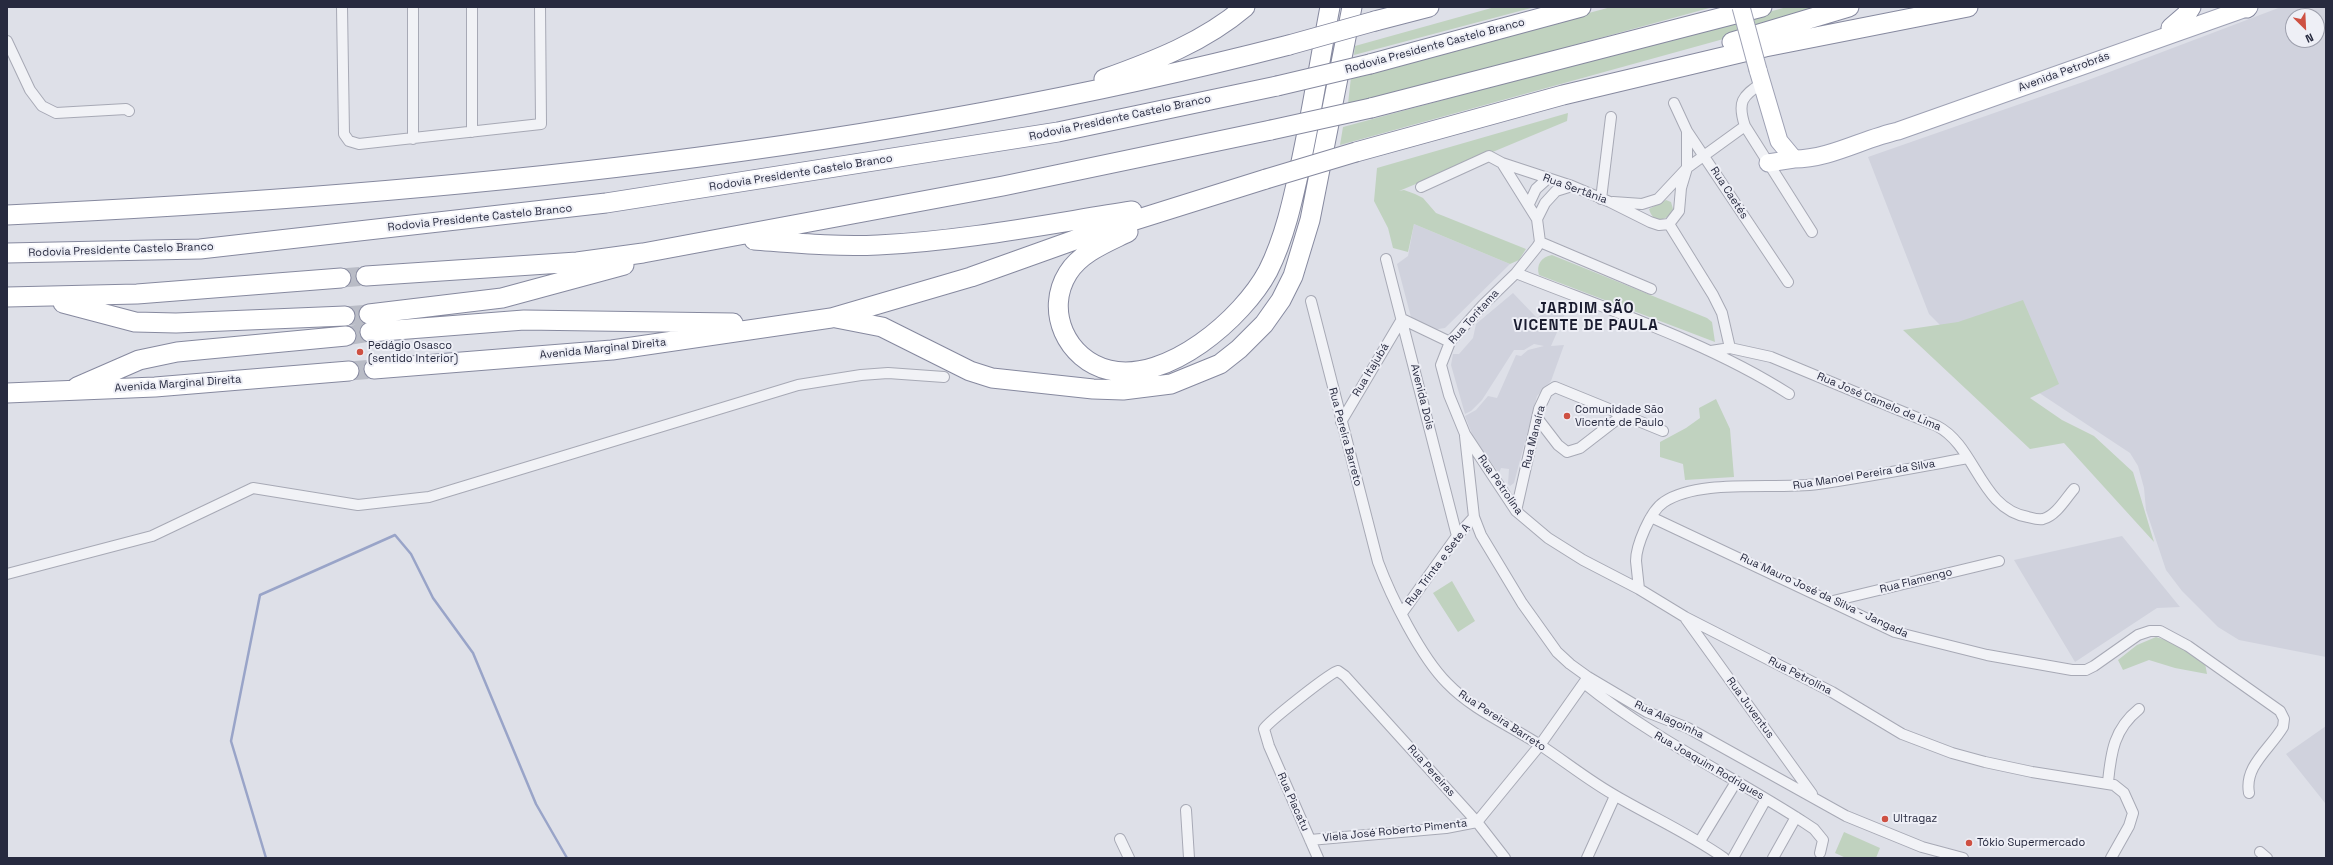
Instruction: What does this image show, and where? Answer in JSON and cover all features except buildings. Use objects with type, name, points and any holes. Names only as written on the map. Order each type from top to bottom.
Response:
[{"type":"highway","points":[[1042,101],[1178,50],[1217,28],[1245,7]]},
{"type":"highway","points":[[1197,201],[1096,248],[1080,259],[1068,272],[1058,301],[1059,317],[1067,339],[1081,357],[1094,365],[1124,372],[1140,370],[1178,357],[1197,346],[1227,323],[1256,289],[1268,271],[1278,248],[1294,196],[1330,7]]},
{"type":"highway","points":[[831,318],[882,327],[970,371],[1022,382],[1123,390],[1171,384],[1220,364],[1239,349],[1264,324],[1281,300],[1301,253],[1310,220],[1352,7]]},
{"type":"highway","points":[[7,215],[204,206],[485,182],[630,166],[821,140],[967,116],[1177,74],[1430,7]]},
{"type":"highway","name":"Rodovia Presidente Castelo Branco","points":[[7,253],[200,249],[606,204],[1058,132],[1277,86],[1370,64],[1581,7]]},
{"type":"highway","points":[[366,276],[578,262],[643,253],[1003,186],[1371,108],[1762,7]]},
{"type":"highway","points":[[831,318],[971,277],[1097,232],[1266,179],[1356,152],[1563,95],[1848,7]]},
{"type":"highway","points":[[1563,95],[1765,47],[1968,7]]},
{"type":"highway","points":[[2171,28],[2186,15],[2191,7]]},
{"type":"highway","points":[[791,324],[524,320],[370,323],[528,293],[721,239],[831,245],[915,242],[988,234],[1197,201]]},
{"type":"highway","points":[[7,297],[42,298],[138,294],[341,278]]},
{"type":"highway","points":[[42,298],[135,322],[176,323],[344,316]]},
{"type":"highway","name":"Avenida Marginal Direita","points":[[374,369],[612,350],[831,318]]},
{"type":"highway","points":[[66,391],[139,360],[177,352],[346,336]]},
{"type":"highway","name":"Avenida Marginal Direita","points":[[7,393],[155,387],[349,371]]},
{"type":"main road","points":[[1741,7],[1779,141],[1794,159]]},
{"type":"main road","name":"Avenida Petrobrás","points":[[1879,135],[1895,124],[2171,28],[2226,7]]},
{"type":"main road","name":"Avenida Petrobrás","points":[[1768,163],[1823,156],[1879,135],[1898,131],[2247,7]]},
{"type":"main road","points":[[1768,163],[1779,141]]},
{"type":"street","points":[[342,7],[344,134],[349,141],[359,144],[541,124],[540,7]]},
{"type":"street","points":[[413,7],[413,138]]},
{"type":"street","points":[[472,7],[472,132]]},
{"type":"street","points":[[7,41],[30,90],[42,106],[56,113],[126,109],[129,111]]},
{"type":"street","points":[[1760,76],[1742,101],[1740,113],[1745,126],[1812,232]]},
{"type":"street","name":"Rua Caetés","points":[[1674,103],[1687,131],[1788,282]]},
{"type":"street","points":[[1611,117],[1605,200],[1642,204],[1650,202],[1664,193],[1687,168],[1745,126]]},
{"type":"street","points":[[1687,131],[1687,168],[1681,188],[1679,211],[1669,224],[1705,280],[1722,313],[1730,348],[1711,351]]},
{"type":"street","points":[[1421,187],[1489,156],[1502,164],[1529,204],[1537,219],[1540,242],[1651,289]]},
{"type":"street","name":"Rua Sertânia","points":[[1502,164],[1572,186],[1650,222],[1660,225],[1669,224]]},
{"type":"street","points":[[1529,204],[1536,189],[1548,179]]},
{"type":"street","points":[[1537,219],[1550,196],[1562,189],[1572,186]]},
{"type":"street","name":"Rua Toritama","points":[[1465,434],[1442,371],[1441,365],[1444,353],[1450,342],[1483,305],[1516,274],[1540,242]]},
{"type":"street","name":"Avenida Dois","points":[[1386,259],[1457,536]]},
{"type":"street","points":[[1516,274],[1711,351],[1748,370],[1789,394]]},
{"type":"street","name":"Rua Pereira Barreto","points":[[1311,300],[1378,562],[1402,613],[1433,665],[1447,683],[1476,706],[1540,745],[1615,796],[1700,841],[1724,858]]},
{"type":"street","points":[[1402,319],[1450,342]]},
{"type":"street","name":"Rua Itajubá","points":[[1341,422],[1402,319]]},
{"type":"street","name":"Rua José Camelo de Lima","points":[[1730,348],[1771,357],[1937,426],[1957,441],[1994,497],[2014,513],[2024,517],[2043,519],[2048,516],[2074,490]]},
{"type":"street","points":[[7,574],[152,536],[253,488],[358,505],[429,497],[798,386],[861,375],[888,373],[944,377]]},
{"type":"street","name":"Rua Manaíra","points":[[1516,511],[1546,392],[1555,387],[1663,431]]},
{"type":"street","points":[[1538,419],[1558,445],[1567,452],[1580,448],[1624,414]]},
{"type":"street","name":"Rua Petrolina","points":[[1465,434],[1516,511],[1548,538],[1583,560],[1639,588],[1685,617],[1819,685],[1884,725],[1922,743],[1952,753],[2032,772],[2108,782],[2124,793],[2133,813],[2129,826],[2110,858]]},
{"type":"street","name":"Rua Alagoinha","points":[[1465,434],[1474,518],[1493,558],[1557,652],[1586,680],[1647,712],[1688,728],[1846,816],[1898,838],[1963,858]]},
{"type":"street","name":"Rua Manoel Pereira da Silva","points":[[1639,588],[1636,560],[1651,517],[1662,503],[1688,491],[1705,488],[1778,488],[1819,484],[1968,458]]},
{"type":"street","name":"Rua Mauro José da Silva - Jangada","points":[[1651,517],[1833,601],[1895,632],[1987,656],[2072,670],[2086,670],[2094,666],[2138,634],[2150,631],[2166,634],[2227,672],[2280,711],[2284,719],[2283,727],[2251,770],[2247,782],[2249,793]]},
{"type":"street","name":"Rua Trinta e Sete A","points":[[1402,613],[1457,536],[1474,518]]},
{"type":"street","name":"Rua Flamengo","points":[[1833,601],[1999,561]]},
{"type":"street","name":"Rua Juventus","points":[[1685,617],[1815,798]]},
{"type":"street","name":"Rua Pereiras","points":[[1269,746],[1264,732],[1266,725],[1329,675],[1338,671],[1354,686],[1477,822],[1506,858]]},
{"type":"street","name":"Rua Joaquim Rodrigues","points":[[1586,680],[1640,725],[1796,817],[1820,835],[1823,845],[1820,853]]},
{"type":"street","name":"Viela José Roberto Pimenta","points":[[1310,840],[1446,828],[1477,822],[1540,745],[1586,680]]},
{"type":"street","points":[[2108,782],[2111,753],[2115,739],[2129,717],[2139,709]]},
{"type":"street","points":[[1640,725],[1647,712]]},
{"type":"street","name":"Rua Piacatu","points":[[1269,746],[1318,858]]},
{"type":"street","points":[[1700,841],[1736,782]]},
{"type":"street","points":[[1587,858],[1615,796]]},
{"type":"street","points":[[1733,858],[1766,799]]},
{"type":"street","points":[[1186,810],[1188,858]]},
{"type":"street","points":[[1773,858],[1796,817]]},
{"type":"street","points":[[1120,839],[1129,858]]},
{"type":"shaded area","points":[[2281,7],[2326,7],[2326,657],[2239,640],[2218,627],[2182,591],[2166,570],[2146,510],[2144,488],[2138,466],[2130,453],[1947,332],[1929,314],[1868,157],[2083,82]]},
{"type":"shaded area","points":[[1414,224],[1510,264],[1445,328],[1432,330],[1412,321],[1397,264],[1408,256]]},
{"type":"shaded area","points":[[1513,293],[1537,318],[1550,307],[1565,314],[1551,346],[1564,345],[1551,381],[1537,396],[1514,483],[1510,486],[1508,484],[1509,469],[1501,468],[1499,473],[1474,439],[1465,416],[1476,410],[1488,396],[1497,398],[1516,355],[1521,356],[1528,350],[1544,346],[1534,344],[1524,350],[1514,350],[1482,400],[1471,411],[1465,414],[1451,365],[1453,354],[1459,354],[1473,338],[1476,324]]},
{"type":"shaded area","points":[[2122,536],[2180,607],[2157,608],[2075,662],[2014,560]]},
{"type":"shaded area","points":[[2326,726],[2326,803],[2325,803],[2286,754]]},
{"type":"green space","points":[[1495,7],[1535,7],[1354,55],[1355,46]]},
{"type":"green space","points":[[1611,7],[1713,7],[1465,75],[1348,104],[1351,77]]},
{"type":"green space","points":[[1787,7],[1823,7],[1738,35],[1340,145],[1343,127]]},
{"type":"green space","points":[[1568,113],[1567,121],[1399,191],[1404,190],[1423,198],[1436,213],[1526,249],[1519,260],[1510,264],[1414,224],[1408,252],[1393,248],[1388,228],[1374,201],[1377,168]]},
{"type":"green space","points":[[1666,200],[1671,202],[1673,209],[1664,219],[1657,219],[1651,214],[1649,209]]},
{"type":"green space","points":[[1552,255],[1707,318],[1712,322],[1715,342],[1539,275],[1538,268],[1540,262]]},
{"type":"green space","points":[[2023,300],[2059,384],[2030,398],[2062,420],[2094,436],[2133,472],[2154,542],[2064,443],[2030,449],[1903,330],[1958,322]]},
{"type":"green space","points":[[1716,399],[1730,429],[1734,477],[1685,480],[1683,464],[1660,457],[1660,442],[1686,428],[1700,418],[1699,408]]},
{"type":"green space","points":[[1452,581],[1475,621],[1458,632],[1433,593]]},
{"type":"green space","points":[[2156,637],[2172,642],[2205,663],[2207,674],[2175,668],[2149,660],[2123,670],[2118,660],[2137,645]]},
{"type":"green space","points":[[1844,832],[1880,848],[1876,858],[1846,858],[1835,853]]},
{"type":"waterway","points":[[266,858],[231,741],[260,595],[395,535],[411,554],[433,598],[473,653],[536,804],[567,858]]},
{"type":"tunnel","points":[[341,278],[366,276]]},
{"type":"tunnel","points":[[345,316],[369,314]]},
{"type":"tunnel","points":[[346,336],[370,332]]},
{"type":"tunnel","points":[[349,371],[374,369]]},
{"type":"place","name":"Pedágio Osasco (sentido Interior)","points":[[360,352]]},
{"type":"place","name":"Comunidade São Vicente de Paulo","points":[[1567,416]]},
{"type":"place","name":"Ultragaz","points":[[1885,819]]},
{"type":"place","name":"Tókio Supermercado","points":[[1969,843]]},
{"type":"district","name":"JARDIM SÃO VICENTE DE PAULA","points":[[1586,318]]}]
